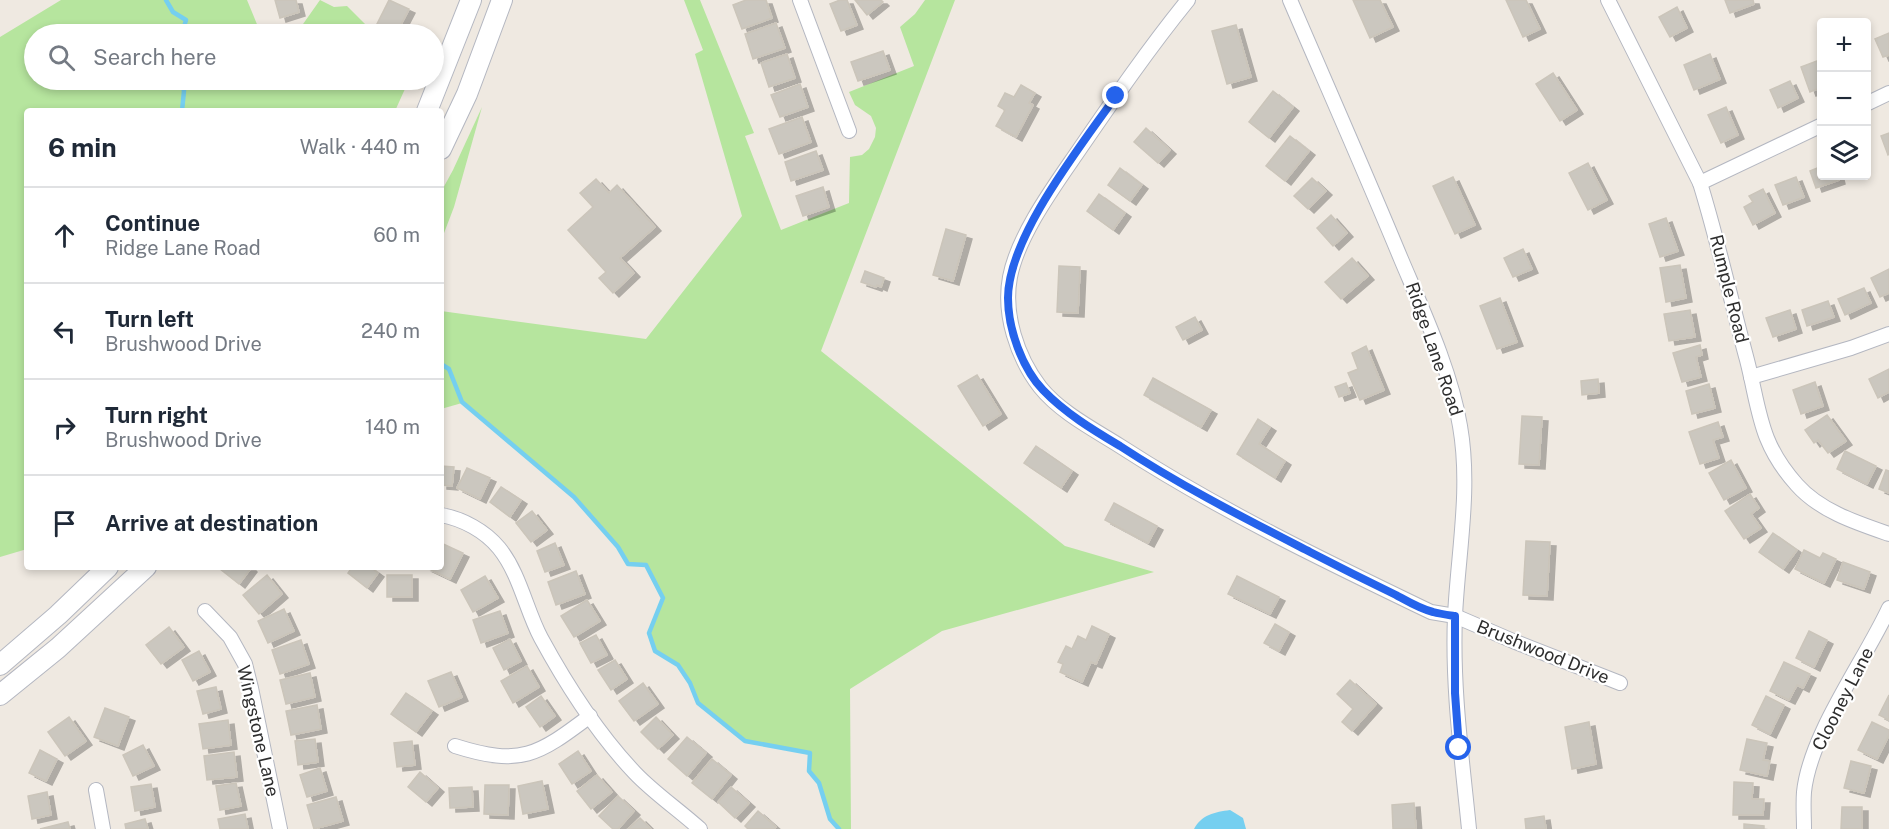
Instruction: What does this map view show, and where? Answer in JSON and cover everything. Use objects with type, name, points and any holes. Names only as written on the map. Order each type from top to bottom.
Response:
[{"type":"main road","points":[[444,68],[471,0]]},
{"type":"main road","points":[[444,143],[467,94],[502,0]]},
{"type":"main road","points":[[428,108],[435,90]]},
{"type":"main road","points":[[0,665],[58,615],[105,570]]},
{"type":"main road","points":[[0,695],[58,648],[143,570]]},
{"type":"street","points":[[800,0],[849,131]]},
{"type":"street","name":"Brushwood Drive","points":[[1188,0],[1116,96],[1066,169],[1023,241],[1012,268],[1008,299],[1013,330],[1024,360],[1042,389],[1083,423],[1147,464],[1239,516],[1337,566],[1431,612],[1455,616],[1620,683]]},
{"type":"street","name":"Ridge Lane Road","points":[[1290,0],[1424,312],[1453,393],[1460,426],[1464,470],[1464,502],[1455,616],[1455,693],[1469,829]]},
{"type":"street","name":"Rumple Road","points":[[1613,2],[1700,183],[1751,377],[1757,411],[1765,436],[1775,456],[1798,486],[1837,513],[1852,521],[1889,534]]},
{"type":"street","points":[[1871,102],[1889,93]]},
{"type":"street","points":[[1700,183],[1819,126]]},
{"type":"street","points":[[1751,377],[1851,348],[1889,334]]},
{"type":"street","points":[[444,515],[466,523],[486,535],[498,548],[509,562],[541,637],[590,716],[635,773],[700,829]]},
{"type":"street","name":"Clooney Lane","points":[[1804,829],[1804,791],[1816,752],[1827,725],[1889,608]]},
{"type":"street","name":"Wingstone Lane","points":[[205,611],[230,637],[244,664],[280,829]]},
{"type":"street","points":[[455,746],[501,758],[526,754],[553,744],[590,716]]},
{"type":"street","points":[[96,789],[103,829]]},
{"type":"green space","points":[[61,0],[247,0],[257,24],[24,24],[24,90],[404,90],[396,108],[24,108],[24,550],[0,557],[0,37]]},
{"type":"green space","points":[[320,0],[334,7],[347,6],[365,24],[303,24]]},
{"type":"green space","points":[[684,0],[700,0],[754,133],[745,136],[781,230],[849,203],[850,157],[862,155],[869,149],[875,137],[876,128],[871,116],[855,105],[849,92],[914,66],[900,27],[915,14],[925,0],[955,0],[821,351],[1065,546],[1154,572],[942,631],[850,689],[851,829],[839,829],[830,819],[819,783],[809,771],[810,753],[745,741],[698,703],[690,683],[678,665],[655,651],[649,633],[663,598],[646,565],[628,564],[595,519],[574,498],[462,403],[444,408],[444,311],[646,339],[742,216],[695,54],[703,50]]},
{"type":"green space","points":[[482,107],[454,207],[444,233],[444,186]]},
{"type":"water","points":[[1230,810],[1243,818],[1246,829],[1194,829],[1205,817]]},
{"type":"building","points":[[275,0],[296,0],[299,12],[280,18]]},
{"type":"building","points":[[389,0],[409,9],[401,24],[377,24]]},
{"type":"building","points":[[746,0],[766,0],[772,18],[742,29],[733,5]]},
{"type":"building","points":[[847,0],[857,25],[841,31],[830,4]]},
{"type":"building","points":[[855,0],[881,0],[883,2],[867,15]]},
{"type":"building","points":[[1353,0],[1380,0],[1393,27],[1370,38]]},
{"type":"building","points":[[1506,0],[1526,0],[1540,29],[1523,37]]},
{"type":"building","points":[[1725,0],[1753,0],[1754,4],[1730,13]]},
{"type":"building","points":[[1677,7],[1687,28],[1670,37],[1659,17]]},
{"type":"building","points":[[776,23],[785,48],[753,59],[745,34]]},
{"type":"building","points":[[1236,25],[1251,77],[1227,84],[1212,31]]},
{"type":"building","points":[[1889,33],[1889,55],[1883,57],[1875,39]]},
{"type":"building","points":[[883,51],[890,70],[858,81],[851,62]]},
{"type":"building","points":[[787,54],[795,78],[769,87],[761,63]]},
{"type":"building","points":[[1710,54],[1720,79],[1694,90],[1684,65]]},
{"type":"building","points":[[1817,61],[1817,89],[1810,92],[1801,67]]},
{"type":"building","points":[[1553,73],[1577,110],[1560,121],[1536,84]]},
{"type":"building","points":[[1790,81],[1798,98],[1778,108],[1770,90]]},
{"type":"building","points":[[800,84],[808,107],[780,117],[771,95]]},
{"type":"building","points":[[1021,85],[1035,93],[1029,103],[1033,105],[1016,137],[996,126],[1005,110],[998,106],[1005,93],[1014,97]]},
{"type":"building","points":[[1273,91],[1293,107],[1269,138],[1249,122]]},
{"type":"building","points":[[1726,107],[1738,135],[1721,143],[1708,115]]},
{"type":"building","points":[[802,117],[811,142],[779,154],[769,129]]},
{"type":"building","points":[[1146,128],[1170,150],[1158,163],[1134,142]]},
{"type":"building","points":[[1889,133],[1889,154],[1888,155],[1881,136]]},
{"type":"building","points":[[1290,136],[1309,151],[1285,181],[1266,166]]},
{"type":"building","points":[[816,151],[823,170],[791,181],[785,162]]},
{"type":"building","points":[[1588,163],[1607,200],[1588,210],[1569,173]]},
{"type":"building","points":[[1120,168],[1142,185],[1130,201],[1108,185]]},
{"type":"building","points":[[1817,168],[1817,180],[1839,180],[1816,188],[1810,171]]},
{"type":"building","points":[[1453,177],[1475,225],[1455,234],[1433,186]]},
{"type":"building","points":[[1796,177],[1804,197],[1783,205],[1775,185]]},
{"type":"building","points":[[1312,178],[1326,191],[1308,209],[1294,196]]},
{"type":"building","points":[[596,179],[609,193],[617,185],[655,227],[620,258],[634,273],[613,293],[599,278],[606,272],[568,230],[593,207],[580,193]]},
{"type":"building","points":[[823,187],[829,207],[803,216],[796,196]]},
{"type":"building","points":[[1763,189],[1775,213],[1753,225],[1744,207],[1753,202],[1749,196]]},
{"type":"building","points":[[1099,194],[1125,213],[1113,230],[1087,211]]},
{"type":"building","points":[[1331,215],[1347,233],[1333,246],[1317,228]]},
{"type":"building","points":[[1666,218],[1678,251],[1660,257],[1649,224]]},
{"type":"building","points":[[946,229],[966,235],[953,281],[933,275]]},
{"type":"building","points":[[1523,249],[1532,269],[1513,277],[1504,258]]},
{"type":"building","points":[[1352,258],[1368,276],[1341,299],[1325,282]]},
{"type":"building","points":[[1680,265],[1686,298],[1666,302],[1660,268]]},
{"type":"building","points":[[1059,266],[1080,267],[1078,313],[1057,312]]},
{"type":"building","points":[[1889,269],[1889,293],[1880,297],[1871,278]]},
{"type":"building","points":[[865,271],[884,278],[881,287],[861,282]]},
{"type":"building","points":[[1864,288],[1871,303],[1845,315],[1838,299]]},
{"type":"building","points":[[1500,298],[1517,342],[1497,349],[1480,306]]},
{"type":"building","points":[[1828,301],[1834,317],[1807,326],[1802,310]]},
{"type":"building","points":[[1690,310],[1695,337],[1669,341],[1664,314]]},
{"type":"building","points":[[1790,310],[1796,329],[1773,337],[1766,318]]},
{"type":"building","points":[[1195,317],[1202,330],[1183,340],[1176,327]]},
{"type":"building","points":[[1700,345],[1702,355],[1696,357],[1701,377],[1682,382],[1673,353]]},
{"type":"building","points":[[1366,346],[1384,390],[1360,400],[1348,373],[1358,369],[1352,353]]},
{"type":"building","points":[[1889,369],[1889,392],[1878,398],[1869,379]]},
{"type":"building","points":[[977,375],[1001,414],[983,426],[958,386]]},
{"type":"building","points":[[1153,378],[1211,410],[1201,427],[1144,395]]},
{"type":"building","points":[[1598,379],[1599,393],[1582,395],[1581,381]]},
{"type":"building","points":[[1815,382],[1823,406],[1801,414],[1793,390]]},
{"type":"building","points":[[1346,383],[1350,393],[1339,397],[1335,387]]},
{"type":"building","points":[[1709,384],[1715,408],[1692,414],[1686,391]]},
{"type":"building","points":[[1827,415],[1846,441],[1828,453],[1818,440],[1814,443],[1805,430]]},
{"type":"building","points":[[1522,416],[1542,417],[1539,465],[1519,464]]},
{"type":"building","points":[[1258,419],[1270,427],[1259,444],[1285,461],[1275,478],[1237,454]]},
{"type":"building","points":[[1718,422],[1723,437],[1713,440],[1719,458],[1700,464],[1689,432]]},
{"type":"building","points":[[1036,446],[1072,471],[1061,488],[1024,463]]},
{"type":"building","points":[[1845,451],[1876,466],[1867,484],[1837,469]]},
{"type":"building","points":[[1731,460],[1746,488],[1724,500],[1709,473]]},
{"type":"building","points":[[444,466],[454,467],[452,486],[444,485]]},
{"type":"building","points":[[467,468],[490,478],[480,499],[457,488]]},
{"type":"building","points":[[1886,470],[1889,471],[1889,493],[1879,489]]},
{"type":"building","points":[[501,487],[521,500],[510,517],[490,502]]},
{"type":"building","points":[[1750,494],[1759,508],[1751,514],[1761,528],[1744,539],[1725,511]]},
{"type":"building","points":[[1114,503],[1157,526],[1148,543],[1105,520]]},
{"type":"building","points":[[532,511],[547,530],[531,542],[516,523]]},
{"type":"building","points":[[1773,533],[1797,550],[1783,569],[1759,552]]},
{"type":"building","points":[[1526,541],[1550,542],[1547,596],[1523,595]]},
{"type":"building","points":[[555,543],[564,565],[545,572],[537,551]]},
{"type":"building","points":[[444,544],[463,553],[450,579],[431,570],[444,570]]},
{"type":"building","points":[[1804,550],[1820,558],[1823,553],[1836,559],[1824,583],[1795,569]]},
{"type":"building","points":[[1843,562],[1870,572],[1864,589],[1837,580]]},
{"type":"building","points":[[221,570],[250,570],[239,584]]},
{"type":"building","points":[[350,570],[374,570],[378,573],[367,588],[348,573]]},
{"type":"building","points":[[576,571],[585,594],[556,605],[548,582]]},
{"type":"building","points":[[267,575],[282,594],[259,614],[243,595]]},
{"type":"building","points":[[387,575],[412,575],[412,597],[387,597]]},
{"type":"building","points":[[485,576],[498,598],[473,612],[461,590]]},
{"type":"building","points":[[1237,576],[1279,597],[1270,614],[1228,594]]},
{"type":"building","points":[[587,600],[600,621],[574,637],[561,616]]},
{"type":"building","points":[[284,609],[294,631],[268,643],[258,621]]},
{"type":"building","points":[[500,611],[508,633],[481,643],[473,620]]},
{"type":"building","points":[[1275,624],[1289,632],[1279,651],[1264,643]]},
{"type":"building","points":[[1092,626],[1109,634],[1096,664],[1091,662],[1082,682],[1060,672],[1063,664],[1058,662],[1066,646],[1072,649],[1078,636],[1086,640]]},
{"type":"building","points":[[169,627],[184,647],[161,664],[146,645]]},
{"type":"building","points":[[1809,631],[1827,640],[1814,667],[1796,658]]},
{"type":"building","points":[[596,635],[607,655],[591,663],[580,643]]},
{"type":"building","points":[[510,639],[521,661],[504,670],[493,648]]},
{"type":"building","points":[[301,640],[309,664],[280,674],[272,650]]},
{"type":"building","points":[[199,651],[210,672],[193,681],[182,660]]},
{"type":"building","points":[[615,660],[627,679],[611,690],[598,670]]},
{"type":"building","points":[[1784,662],[1810,674],[1803,688],[1797,685],[1789,700],[1770,691]]},
{"type":"building","points":[[527,666],[539,687],[513,703],[501,681]]},
{"type":"building","points":[[451,672],[462,697],[439,707],[428,681]]},
{"type":"building","points":[[310,673],[315,697],[286,704],[280,680]]},
{"type":"building","points":[[1350,680],[1376,704],[1352,731],[1342,722],[1353,709],[1337,694]]},
{"type":"building","points":[[643,683],[658,704],[634,721],[619,701]]},
{"type":"building","points":[[216,687],[221,709],[203,714],[197,691]]},
{"type":"building","points":[[406,693],[432,711],[416,732],[391,714]]},
{"type":"building","points":[[1889,695],[1889,720],[1879,715]]},
{"type":"building","points":[[541,696],[555,716],[540,727],[526,707]]},
{"type":"building","points":[[1766,696],[1784,705],[1770,734],[1752,725]]},
{"type":"building","points":[[317,705],[321,729],[291,735],[286,711]]},
{"type":"building","points":[[105,708],[129,717],[118,746],[94,737]]},
{"type":"building","points":[[69,717],[86,741],[65,756],[48,732]]},
{"type":"building","points":[[656,717],[673,735],[658,749],[641,732]]},
{"type":"building","points":[[228,720],[231,745],[203,749],[199,724]]},
{"type":"building","points":[[1589,722],[1596,764],[1572,769],[1565,727]]},
{"type":"building","points":[[1872,722],[1889,730],[1889,735],[1877,759],[1858,750]]},
{"type":"building","points":[[687,737],[706,753],[687,776],[668,759]]},
{"type":"building","points":[[315,739],[318,762],[298,765],[295,741]]},
{"type":"building","points":[[1747,739],[1767,743],[1763,760],[1770,761],[1767,776],[1740,770]]},
{"type":"building","points":[[412,741],[415,765],[397,767],[394,743]]},
{"type":"building","points":[[143,745],[154,766],[133,776],[123,755]]},
{"type":"building","points":[[40,750],[57,759],[46,781],[29,773]]},
{"type":"building","points":[[578,751],[591,771],[572,784],[559,764]]},
{"type":"building","points":[[234,752],[237,777],[207,780],[204,756]]},
{"type":"building","points":[[712,759],[731,775],[712,799],[692,783]]},
{"type":"building","points":[[1851,761],[1871,766],[1864,793],[1844,788]]},
{"type":"building","points":[[320,768],[327,791],[307,797],[300,775]]},
{"type":"building","points":[[420,772],[438,788],[426,802],[408,787]]},
{"type":"building","points":[[597,775],[612,792],[591,809],[577,791]]},
{"type":"building","points":[[542,781],[548,809],[523,814],[518,786]]},
{"type":"building","points":[[1734,782],[1753,783],[1752,799],[1764,799],[1763,815],[1733,815]]},
{"type":"building","points":[[236,783],[241,806],[220,810],[216,786]]},
{"type":"building","points":[[151,784],[155,807],[135,811],[131,787]]},
{"type":"building","points":[[485,785],[509,785],[508,815],[484,814]]},
{"type":"building","points":[[472,787],[473,807],[450,808],[449,788]]},
{"type":"building","points":[[731,787],[749,803],[735,818],[718,802]]},
{"type":"building","points":[[47,792],[51,815],[32,819],[28,796]]},
{"type":"building","points":[[618,796],[634,811],[618,829],[613,829],[599,816]]},
{"type":"building","points":[[336,797],[343,821],[314,829],[307,805]]},
{"type":"building","points":[[1414,803],[1416,829],[1393,829],[1392,805]]},
{"type":"building","points":[[1842,807],[1862,807],[1862,829],[1841,829]]},
{"type":"building","points":[[758,811],[776,827],[774,829],[748,829],[745,826]]},
{"type":"building","points":[[245,814],[248,829],[220,829],[218,819]]},
{"type":"building","points":[[1544,816],[1546,829],[1526,829],[1525,819]]},
{"type":"building","points":[[640,818],[651,829],[628,829]]},
{"type":"building","points":[[145,819],[148,829],[126,829],[125,824]]},
{"type":"building","points":[[68,822],[70,829],[40,829]]},
{"type":"building","points":[[1744,824],[1764,826],[1764,829],[1744,829]]},
{"type":"waterway","points":[[166,0],[173,12],[186,20],[185,24]]},
{"type":"waterway","points":[[182,108],[184,90]]},
{"type":"waterway","points":[[444,366],[449,369],[462,402],[574,497],[618,547],[628,564],[646,565],[663,598],[649,633],[655,651],[678,665],[690,683],[698,703],[745,741],[810,753],[809,771],[819,783],[830,819],[839,829]]},
{"type":"route","points":[[1116,96],[1053,187],[1016,256],[1010,278],[1008,299],[1013,330],[1024,360],[1042,389],[1058,404],[1137,458],[1239,516],[1337,566],[1431,612],[1455,616],[1454,663],[1459,748]]}]
